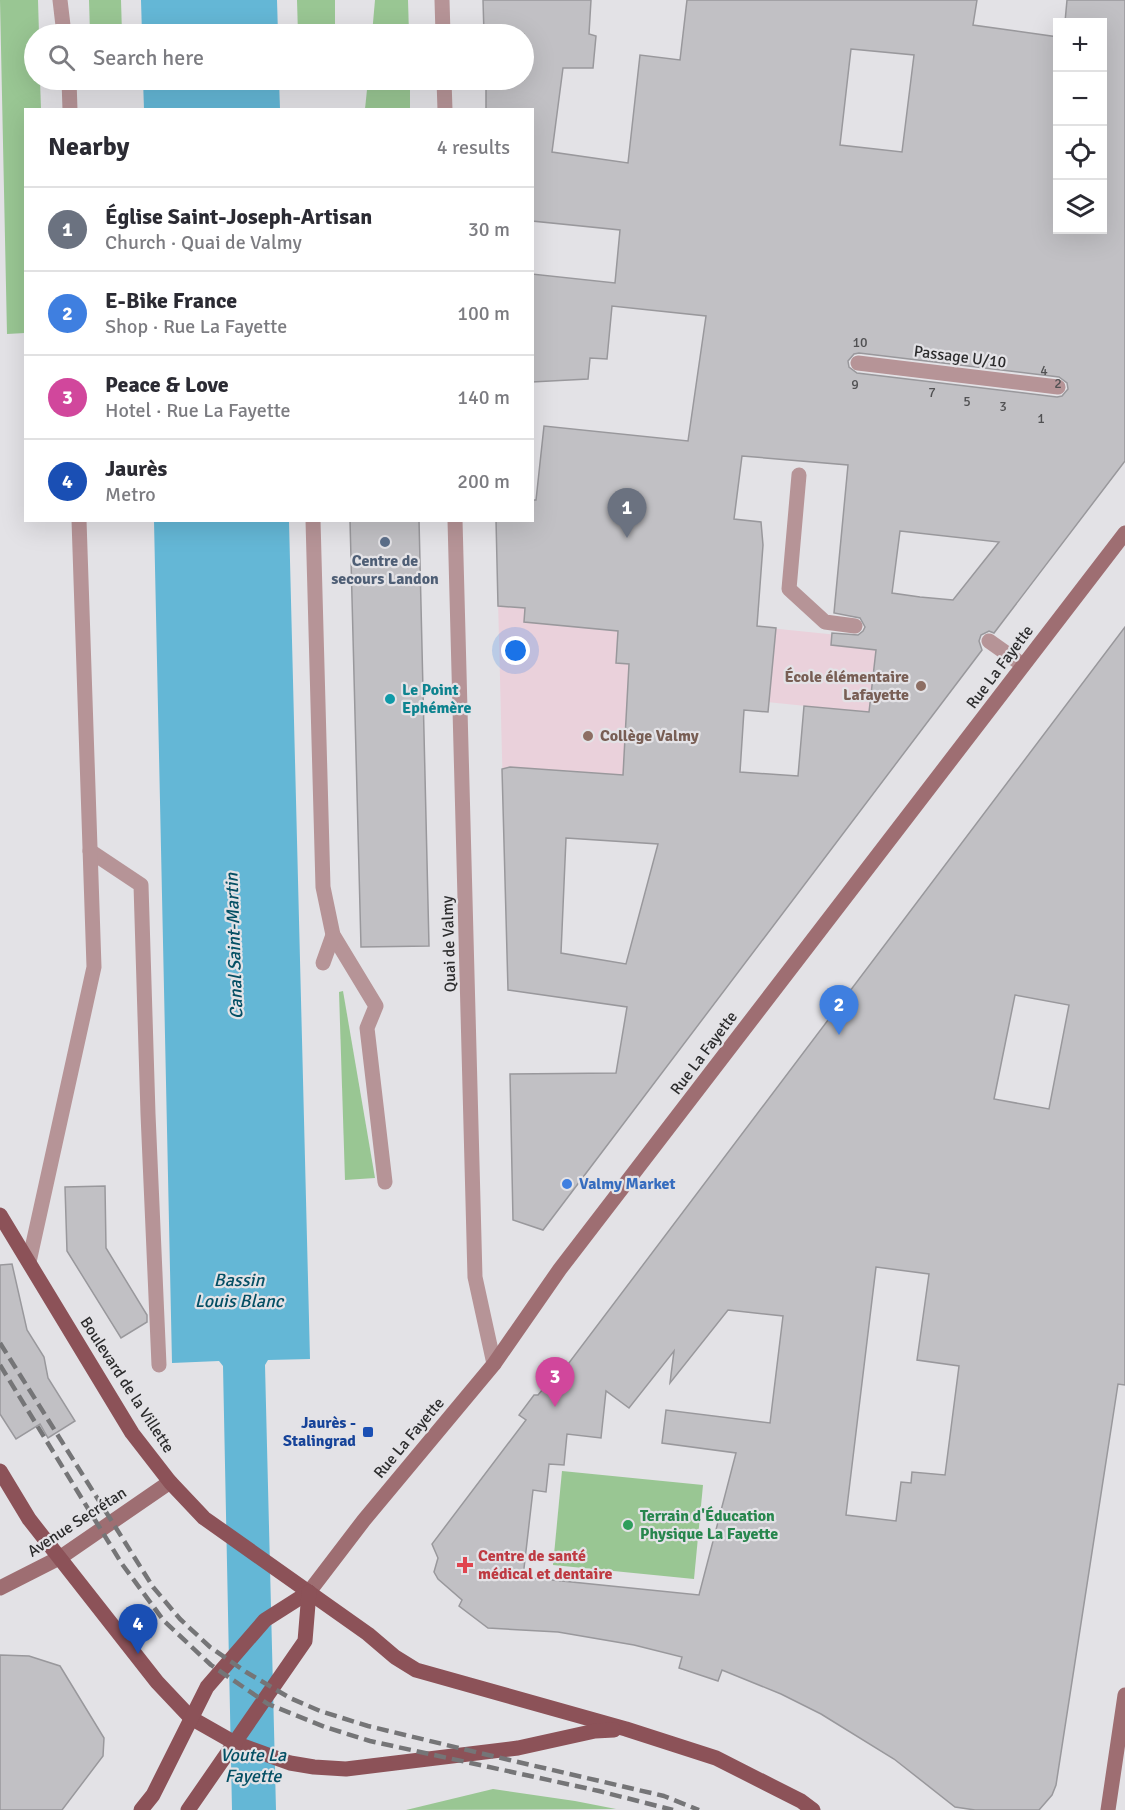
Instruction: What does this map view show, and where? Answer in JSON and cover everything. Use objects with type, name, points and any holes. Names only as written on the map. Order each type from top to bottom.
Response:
[{"type":"main road","name":"Rue La Fayette","points":[[309,1592],[364,1520],[494,1364],[560,1269],[1125,533]]},
{"type":"main road","name":"Boulevard de la Villette","points":[[0,1215],[132,1433],[170,1482],[204,1518],[368,1634],[395,1658],[417,1670],[626,1729],[716,1758],[801,1801],[813,1810]]},
{"type":"main road","points":[[0,1472],[29,1519],[157,1682],[191,1718],[236,1743],[290,1762],[314,1767],[346,1769],[518,1748],[596,1731],[626,1729]]},
{"type":"main road","name":"Avenue Secrétan","points":[[0,1588],[61,1557],[170,1482]]},
{"type":"main road","points":[[141,1810],[157,1788],[207,1687],[265,1620],[309,1592]]},
{"type":"main road","points":[[188,1810],[304,1641],[309,1592]]},
{"type":"main road","points":[[1108,1810],[1123,1724],[1125,1695]]},
{"type":"street","points":[[60,0],[63,24]]},
{"type":"street","points":[[442,0],[443,24]]},
{"type":"street","points":[[69,90],[70,108]]},
{"type":"street","points":[[444,90],[445,108]]},
{"type":"street","name":"Passage U/10","points":[[858,363],[1058,387]]},
{"type":"street","points":[[799,475],[789,589],[825,622],[855,626]]},
{"type":"street","points":[[29,1262],[94,967],[79,522]]},
{"type":"street","points":[[313,522],[323,887],[333,935],[376,1006],[368,1028],[385,1182]]},
{"type":"street","name":"Quai de Valmy","points":[[455,522],[475,1277],[494,1364]]},
{"type":"street","points":[[989,641],[1023,665]]},
{"type":"street","points":[[90,851],[141,885],[148,1126],[159,1365]]},
{"type":"street","points":[[323,963],[333,935]]},
{"type":"shaded area","name":"Collège Valmy","points":[[498,600],[877,639],[873,675],[874,713],[678,693],[657,844],[504,834]]},
{"type":"green space","points":[[0,0],[38,0],[39,24],[24,24],[24,90],[40,90],[41,108],[24,108],[24,333],[7,334]]},
{"type":"green space","points":[[89,0],[121,0],[122,24],[90,24]]},
{"type":"green space","points":[[297,0],[335,0],[335,24],[298,24]]},
{"type":"green space","points":[[375,0],[408,0],[409,24],[373,24]]},
{"type":"green space","points":[[367,90],[410,90],[410,108],[365,108]]},
{"type":"green space","points":[[343,991],[375,1178],[345,1180],[339,992]]},
{"type":"green space","name":"Terrain d'Éducation Physique La Fayette","points":[[562,1471],[703,1485],[694,1579],[553,1565]]},
{"type":"green space","points":[[493,1789],[575,1801],[616,1809],[406,1810]]},
{"type":"water","points":[[141,0],[277,0],[278,24],[142,24]]},
{"type":"water","points":[[143,90],[279,90],[280,108],[144,108]]},
{"type":"water","name":"Bassin Louis Blanc","points":[[154,522],[289,522],[310,1359],[268,1360],[265,1365],[276,1810],[232,1810],[223,1366],[219,1361],[172,1363]]},
{"type":"building","points":[[483,0],[591,0],[589,34],[596,36],[593,68],[563,68],[552,152],[628,163],[640,55],[680,60],[687,0],[977,0],[973,25],[1053,36],[1053,234],[1107,234],[1107,18],[1065,18],[1067,0],[1125,0],[1125,461],[994,633],[989,631],[981,635],[979,641],[982,650],[543,1230],[513,1220],[510,1074],[616,1073],[627,1007],[508,990],[502,769],[510,767],[623,775],[629,664],[616,663],[618,631],[524,622],[525,608],[498,606],[496,522],[534,522],[534,500],[536,500],[544,426],[688,441],[706,316],[612,306],[607,359],[590,358],[588,379],[534,382],[534,274],[615,283],[620,230],[534,221],[534,108],[486,108],[486,90],[534,90],[534,24],[484,24]],"holes":[[[851,49],[914,55],[902,152],[840,145]],[[859,353],[1059,377],[1067,383],[1068,389],[1062,396],[1057,397],[857,373],[849,367],[848,361],[854,354]],[[742,456],[848,465],[834,613],[860,618],[865,627],[858,635],[832,633],[831,645],[876,650],[869,712],[804,706],[798,776],[740,772],[744,710],[768,712],[776,628],[757,626],[763,545],[761,522],[734,519]],[[900,531],[999,542],[953,600],[892,593]],[[566,838],[658,844],[626,964],[561,953]]]},
{"type":"building","points":[[350,522],[419,522],[429,946],[361,947]]},
{"type":"building","points":[[1125,627],[1125,1385],[1118,1384],[1056,1785],[1052,1795],[1039,1810],[975,1810],[955,1807],[894,1759],[821,1714],[781,1694],[722,1670],[718,1681],[679,1668],[682,1657],[634,1645],[558,1632],[488,1628],[459,1606],[462,1600],[438,1579],[434,1572],[438,1558],[432,1544],[526,1420],[519,1415],[534,1395],[538,1395],[543,1389],[547,1392]],"holes":[[[1015,995],[1069,1005],[1049,1109],[994,1099]],[[876,1267],[929,1274],[917,1360],[959,1366],[945,1475],[912,1472],[911,1483],[901,1482],[896,1521],[846,1515]],[[728,1310],[783,1316],[770,1423],[666,1410],[662,1443],[736,1453],[699,1595],[523,1577],[533,1490],[546,1492],[549,1464],[564,1465],[567,1434],[601,1438],[606,1391],[629,1408],[674,1351],[670,1383]]]},
{"type":"building","points":[[105,1186],[106,1248],[147,1315],[147,1322],[121,1338],[67,1251],[65,1187]]},
{"type":"building","points":[[12,1264],[27,1330],[44,1357],[48,1378],[75,1421],[48,1438],[40,1424],[16,1439],[0,1414],[0,1265]]},
{"type":"building","points":[[0,1655],[29,1656],[60,1666],[104,1738],[103,1756],[62,1810],[0,1810]]},
{"type":"railway","points":[[0,1343],[153,1587],[180,1619],[210,1647],[246,1672],[290,1698],[320,1711],[368,1726],[664,1796],[699,1810]]},
{"type":"railway","points":[[0,1365],[122,1564],[164,1621],[211,1665],[268,1704],[325,1727],[370,1741],[599,1791],[673,1810]]},
{"type":"place","name":"Église Saint-Joseph-Artisan","points":[[627,538]]},
{"type":"place","name":"Centre de secours Landon","points":[[385,542]]},
{"type":"place","name":"École élémentaire Lafayette","points":[[921,686]]},
{"type":"place","name":"Le Point Ephémère","points":[[390,699]]},
{"type":"place","name":"Collège Valmy","points":[[588,736]]},
{"type":"place","name":"E-Bike France","points":[[839,1035]]},
{"type":"place","name":"Valmy Market","points":[[567,1184]]},
{"type":"place","name":"Peace & Love","points":[[555,1407]]},
{"type":"place","name":"Jaurès - Stalingrad","points":[[368,1432]]},
{"type":"place","name":"Terrain d'Éducation Physique La Fayette","points":[[628,1525]]},
{"type":"place","name":"Centre de santé médical et dentaire","points":[[465,1565]]},
{"type":"place","name":"Jaurès","points":[[138,1654]]},
{"type":"water label","name":"Canal Saint-Martin","points":[[234,946]]},
{"type":"water label","name":"Voute La Fayette","points":[[253,1765]]}]
